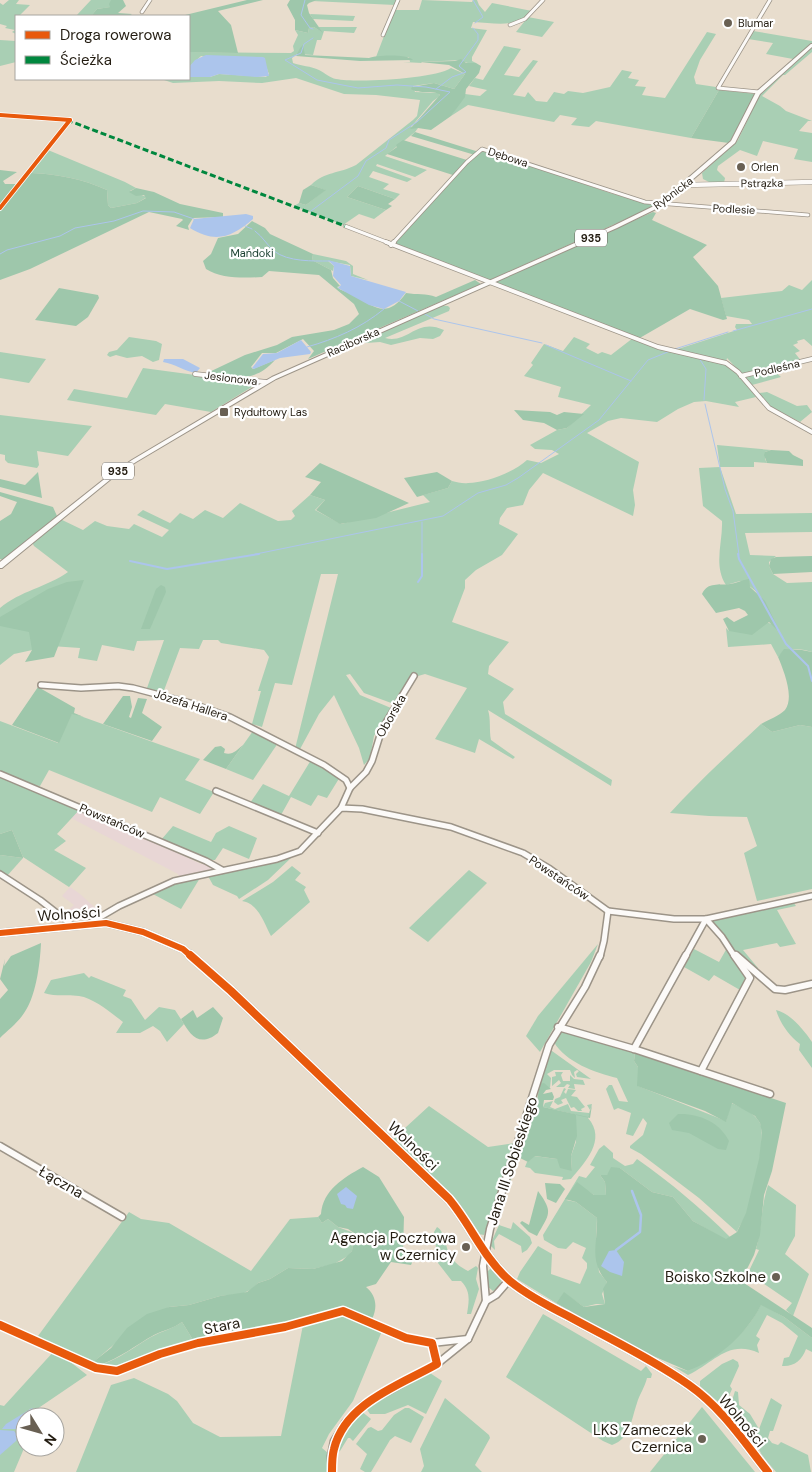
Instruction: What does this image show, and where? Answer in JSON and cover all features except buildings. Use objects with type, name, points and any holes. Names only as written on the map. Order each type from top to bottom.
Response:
[{"type":"main road","name":"Rybnicka","points":[[488,282],[660,205],[733,142],[759,92],[812,44]]},
{"type":"main road","name":"Raciborska","points":[[0,566],[121,469],[195,423],[266,382],[488,282]]},
{"type":"street","points":[[142,12],[150,0]]},
{"type":"street","points":[[383,35],[398,0]]},
{"type":"street","points":[[510,25],[525,19],[543,0]]},
{"type":"street","points":[[759,92],[718,88],[770,0]]},
{"type":"street","name":"Dębowa","points":[[391,245],[467,162],[482,149],[631,199],[660,205]]},
{"type":"street","points":[[697,175],[702,181],[711,185]]},
{"type":"street","name":"Pstrązka","points":[[685,185],[812,182]]},
{"type":"street","name":"Podlesie","points":[[660,205],[808,215]]},
{"type":"street","points":[[345,226],[658,347],[720,360],[741,376],[770,408],[812,432]]},
{"type":"street","name":"Podleśna","points":[[741,376],[812,359]]},
{"type":"street","name":"Jesionowa","points":[[195,374],[266,382]]},
{"type":"street","name":"Oborska","points":[[341,808],[350,788],[366,772],[372,761],[382,728],[414,676]]},
{"type":"street","name":"Józefa Hallera","points":[[41,685],[81,688],[132,688],[190,703],[230,717],[324,765],[346,780],[350,788]]},
{"type":"street","name":"Powstańców","points":[[0,774],[122,824],[195,858],[213,863],[222,870]]},
{"type":"street","points":[[216,791],[318,833]]},
{"type":"street","points":[[90,924],[174,881],[277,859],[300,851],[341,808]]},
{"type":"street","name":"Powstańców","points":[[341,808],[362,809],[451,827],[523,853],[550,869],[608,911],[674,919],[706,920],[812,896]]},
{"type":"street","points":[[212,872],[213,863]]},
{"type":"street","points":[[0,874],[40,900],[72,925]]},
{"type":"street","name":"Jana III Sobieskiego","points":[[486,1301],[483,1290],[485,1253],[488,1235],[505,1180],[549,1045],[596,965],[603,948],[608,911]]},
{"type":"street","points":[[634,1049],[706,920],[731,950],[750,978]]},
{"type":"street","name":"Wolności","points":[[0,934],[72,925],[124,926],[183,949],[202,964],[449,1199],[463,1215],[485,1253],[509,1280],[543,1303],[690,1386],[719,1412],[768,1472]]},
{"type":"street","points":[[731,950],[775,988],[781,990],[812,984]]},
{"type":"street","points":[[701,1071],[750,978],[760,974]]},
{"type":"street","points":[[558,1027],[634,1049],[770,1094]]},
{"type":"street","name":"Łączna","points":[[0,1146],[122,1217]]},
{"type":"street","points":[[332,1472],[331,1456],[334,1441],[345,1423],[363,1405],[437,1364],[468,1339],[486,1301],[496,1295],[509,1280]]},
{"type":"street","name":"Stara","points":[[0,1325],[93,1367],[117,1371],[160,1354],[198,1343],[285,1327],[343,1311],[406,1338],[432,1343],[468,1339]]},
{"type":"street","points":[[432,1343],[437,1364]]},
{"type":"shaded area","points":[[81,808],[201,864],[212,864],[220,867],[179,878],[178,874],[71,818]]},
{"type":"shaded area","points":[[70,887],[101,913],[72,922],[63,915],[74,905],[62,896]]},
{"type":"green space","points":[[9,0],[19,0],[16,4],[30,5],[20,15],[15,15],[15,30],[5,28],[7,26],[0,24],[0,3],[3,5]]},
{"type":"green space","points":[[91,0],[111,0],[111,7],[97,9],[92,15],[77,15]]},
{"type":"green space","points":[[111,0],[123,0],[126,6],[118,13],[132,14],[92,15],[97,9],[110,7]]},
{"type":"green space","points":[[247,0],[263,0],[218,11],[231,25],[238,53],[190,52],[190,15],[185,15]]},
{"type":"green space","points":[[290,0],[317,0],[307,5],[309,13],[323,33],[314,27],[309,28],[308,33],[295,30],[295,20],[287,5]]},
{"type":"green space","points":[[397,0],[395,5],[312,1]]},
{"type":"green space","points":[[422,0],[472,2],[477,0],[485,12],[492,3],[532,11],[525,17],[512,23],[473,22],[471,28],[487,30],[472,57],[472,61],[476,63],[472,64],[463,60],[422,63],[403,62],[410,62],[409,57],[376,57],[394,10],[419,10]]},
{"type":"green space","points":[[310,14],[355,16],[353,21],[313,19]]},
{"type":"green space","points":[[528,17],[554,22],[542,37],[516,32]]},
{"type":"green space","points":[[314,27],[322,32],[318,27],[357,27],[354,33],[324,31],[321,40],[317,40],[313,55],[297,54],[292,58],[293,63],[316,69],[334,78],[360,81],[395,79],[429,75],[451,68],[465,74],[454,89],[434,83],[413,86],[415,92],[438,93],[440,96],[433,101],[411,127],[418,128],[415,132],[385,156],[427,170],[415,177],[377,164],[376,166],[412,179],[407,182],[373,171],[369,177],[389,184],[383,189],[400,194],[395,199],[358,186],[347,197],[386,210],[374,219],[359,214],[343,225],[294,206],[299,203],[306,205],[325,190],[311,185],[316,180],[356,165],[413,120],[417,116],[420,100],[376,95],[344,94],[296,78],[262,83],[219,81],[173,83],[164,80],[190,80],[190,77],[210,77],[219,74],[266,77],[269,74],[267,69],[201,56],[190,66],[190,52],[291,53],[294,51],[293,46],[298,35],[295,30],[308,33],[309,28]]},
{"type":"green space","points":[[753,31],[812,41],[812,43],[793,59],[766,54],[773,43],[748,39]]},
{"type":"green space","points":[[707,32],[716,34],[700,60],[694,77],[696,84],[716,87],[719,90],[691,138],[596,121],[589,127],[571,125],[577,118],[560,115],[554,122],[468,105],[451,116],[465,94],[480,96],[487,90],[469,86],[475,78],[483,80],[504,46],[521,49],[504,75],[519,77],[533,60],[538,61],[513,95],[525,97],[528,92],[536,101],[547,102],[554,92],[564,94],[568,91],[583,93],[610,87],[622,70],[632,72],[628,78],[639,80],[635,86],[646,87],[642,95],[665,98]]},
{"type":"green space","points":[[0,40],[15,41],[15,62],[0,66]]},
{"type":"green space","points":[[303,45],[305,55],[369,58],[399,56],[413,60],[360,61],[296,56]]},
{"type":"green space","points":[[812,47],[812,52],[783,75],[762,96],[786,111],[812,121],[808,121],[799,131],[812,133],[812,162],[794,159],[798,149],[763,141],[757,156],[740,150],[718,166],[717,170],[725,178],[724,183],[709,182],[703,179],[702,173],[738,140],[759,96]]},
{"type":"green space","points":[[461,59],[466,63],[476,63],[481,66],[479,73],[466,89],[465,97],[451,116],[431,130],[410,129],[440,95],[434,92],[418,92],[411,89],[412,87],[434,83],[454,89],[465,74],[449,65],[420,62],[455,61]]},
{"type":"green space","points":[[719,90],[756,94],[729,143],[691,138]]},
{"type":"green space","points":[[415,132],[479,152],[489,151],[610,193],[655,206],[488,281],[393,245],[456,176],[387,154],[403,140],[470,161],[475,155],[411,136]]},
{"type":"green space","points":[[48,150],[125,182],[136,188],[130,191],[147,197],[137,203],[111,208],[108,205],[107,190],[70,178],[31,173]]},
{"type":"green space","points":[[0,170],[17,172],[3,181],[5,184],[22,184],[31,173],[60,176],[89,183],[107,190],[108,205],[111,208],[137,203],[146,198],[144,195],[136,196],[129,192],[136,188],[154,192],[180,204],[223,213],[223,217],[193,218],[188,226],[189,230],[176,226],[182,219],[149,212],[30,269],[0,280]]},
{"type":"green space","points":[[311,185],[326,190],[306,205],[299,203],[303,190]]},
{"type":"green space","points":[[358,186],[395,199],[388,204],[392,206],[386,210],[347,197]]},
{"type":"green space","points":[[653,212],[656,213],[652,220],[707,245],[693,257],[718,286],[727,319],[723,320],[690,309],[638,339],[493,282]]},
{"type":"green space","name":"Mańdoki","points":[[252,221],[265,228],[270,234],[313,254],[312,260],[331,270],[333,278],[340,286],[337,287],[339,289],[374,307],[386,309],[393,306],[406,293],[436,297],[475,280],[481,284],[308,359],[314,351],[303,339],[276,353],[262,353],[251,367],[253,369],[275,360],[267,368],[251,376],[234,377],[205,374],[245,355],[277,345],[292,337],[334,330],[349,324],[359,314],[354,304],[319,275],[269,271],[262,277],[241,278],[219,275],[206,269],[203,261],[211,254],[218,238],[238,234]]},
{"type":"green space","points":[[313,254],[346,261],[353,266],[353,274],[368,280],[351,276],[350,265],[328,261],[334,266],[333,271],[312,260]]},
{"type":"green space","points":[[812,280],[812,346],[804,339],[797,341],[798,343],[793,345],[800,351],[795,353],[802,362],[773,370],[781,377],[752,385],[727,358],[726,362],[721,361],[741,377],[756,397],[735,402],[739,407],[706,401],[694,402],[657,422],[621,418],[608,421],[587,433],[639,462],[633,490],[635,505],[633,516],[543,473],[529,490],[523,505],[507,508],[500,518],[499,524],[518,534],[502,555],[476,570],[465,580],[465,588],[452,622],[509,642],[489,666],[488,674],[514,689],[503,702],[505,714],[612,780],[611,786],[488,710],[491,740],[515,757],[513,759],[479,739],[475,753],[435,739],[467,688],[425,674],[413,675],[394,704],[364,693],[350,674],[346,675],[360,695],[391,708],[374,736],[370,758],[364,765],[359,748],[334,695],[319,714],[299,751],[295,749],[338,574],[321,574],[292,685],[275,683],[262,727],[252,724],[261,691],[258,691],[269,657],[264,650],[221,643],[218,640],[203,640],[199,649],[180,648],[163,693],[147,688],[164,640],[137,641],[134,651],[102,645],[97,661],[78,658],[80,648],[51,646],[14,654],[0,665],[0,608],[16,597],[51,582],[68,572],[34,546],[31,540],[58,518],[83,530],[95,521],[107,526],[129,529],[134,524],[162,537],[169,530],[137,515],[143,510],[170,523],[180,513],[193,519],[205,510],[223,518],[240,503],[278,521],[291,520],[295,516],[292,511],[310,495],[325,500],[315,510],[341,524],[430,502],[423,495],[448,488],[452,481],[475,483],[491,479],[507,473],[527,460],[541,463],[559,454],[552,450],[535,449],[530,445],[557,430],[567,428],[591,405],[558,397],[561,387],[524,376],[533,365],[531,363],[544,344],[563,351],[574,337],[590,344],[586,348],[598,354],[602,352],[611,355],[633,338],[675,350],[737,330],[736,324],[752,324],[749,320],[726,316],[721,298],[782,291],[789,285],[802,290]]},
{"type":"green space","points":[[59,288],[98,295],[99,298],[88,317],[76,326],[35,320]]},
{"type":"green space","points":[[437,305],[448,306],[450,308],[449,311],[385,338],[393,339],[426,327],[444,330],[440,336],[433,339],[420,338],[391,345],[380,342],[366,343],[361,339]]},
{"type":"green space","points":[[129,337],[156,341],[162,344],[159,360],[153,362],[142,356],[127,358],[116,355],[110,357],[107,355],[109,352],[117,350]]},
{"type":"green space","points":[[0,352],[46,359],[29,383],[0,378]]},
{"type":"green space","points":[[143,368],[255,383],[255,385],[211,412],[165,404],[156,415],[67,400],[74,389],[127,398]]},
{"type":"green space","points":[[767,392],[797,406],[807,405],[812,412],[800,422],[769,406],[759,393]]},
{"type":"green space","points":[[514,410],[550,412],[557,415],[564,412],[584,414],[567,428],[557,430],[544,423],[523,420]]},
{"type":"green space","points":[[0,415],[92,426],[68,456],[37,451],[39,465],[37,468],[8,463],[5,460],[5,455],[0,454]]},
{"type":"green space","points":[[717,445],[771,450],[765,452],[767,463],[754,462],[754,467],[720,467]]},
{"type":"green space","points":[[771,450],[789,451],[803,460],[803,466],[767,463],[764,455],[765,452]]},
{"type":"green space","points":[[320,463],[409,503],[376,518],[340,524],[316,510],[325,500],[310,495],[321,482],[305,477]]},
{"type":"green space","points":[[720,467],[736,514],[812,513],[812,532],[745,533],[750,555],[776,556],[769,562],[773,574],[787,583],[812,582],[812,652],[794,649],[785,651],[778,657],[771,644],[728,647],[726,628],[729,631],[767,622],[771,624],[765,603],[758,593],[740,581],[726,585],[722,577],[719,561],[722,521],[703,506],[699,468]]},
{"type":"green space","points":[[38,472],[42,498],[0,487],[0,479],[25,485]]},
{"type":"green space","points":[[437,472],[452,481],[448,488],[417,497],[404,478]]},
{"type":"green space","points":[[0,492],[53,507],[57,516],[3,560],[0,559],[0,521],[11,514],[17,502],[0,496]]},
{"type":"green space","points":[[812,556],[812,572],[773,574],[769,566],[771,559],[776,557]]},
{"type":"green space","points":[[749,579],[750,587],[765,601],[779,630],[769,622],[752,635],[729,631],[723,619],[727,617],[734,622],[748,615],[739,608],[716,613],[702,594],[707,587]]},
{"type":"green space","points":[[84,580],[54,657],[25,662],[32,650],[29,632],[0,626],[0,617],[48,589],[67,582]]},
{"type":"green space","points":[[161,585],[165,587],[166,592],[150,629],[141,629],[156,589]]},
{"type":"green space","points":[[784,649],[812,652],[812,727],[800,725],[772,732],[761,724],[783,712],[788,704],[787,683],[778,657]]},
{"type":"green space","points":[[38,687],[75,708],[74,713],[84,717],[72,714],[59,743],[12,725]]},
{"type":"green space","points":[[123,696],[130,696],[132,707],[129,717],[131,718],[138,698],[147,699],[142,713],[162,727],[152,741],[103,724]]},
{"type":"green space","points":[[72,713],[200,759],[185,780],[214,792],[200,814],[160,797],[152,812],[49,770],[40,786],[25,784],[0,772],[0,721],[58,743]]},
{"type":"green space","points":[[761,724],[772,732],[800,725],[812,727],[812,889],[757,901],[744,853],[757,846],[747,817],[670,813],[703,778]]},
{"type":"green space","points":[[253,731],[278,743],[253,780],[226,769]]},
{"type":"green space","points":[[243,745],[226,769],[203,760],[215,747],[221,746],[225,749],[224,753],[229,754]]},
{"type":"green space","points":[[311,760],[340,777],[327,798],[318,795],[311,806],[291,797],[281,815],[250,803],[263,784],[289,796]]},
{"type":"green space","points":[[0,776],[81,808],[57,834],[66,841],[54,850],[86,868],[69,887],[23,857],[12,830],[0,834]]},
{"type":"green space","points":[[173,826],[211,842],[216,833],[229,826],[257,838],[249,859],[223,848],[215,860],[207,860],[161,840]]},
{"type":"green space","points":[[12,830],[23,858],[0,855],[0,834]]},
{"type":"green space","points":[[0,855],[23,858],[7,876],[0,871]]},
{"type":"green space","points":[[293,856],[268,880],[239,899],[237,896],[213,885],[208,876]]},
{"type":"green space","points":[[292,866],[301,873],[295,880],[306,887],[304,890],[310,902],[271,936],[263,920],[252,905],[242,901],[273,882]]},
{"type":"green space","points":[[469,870],[487,883],[428,942],[409,928]]},
{"type":"green space","points":[[200,878],[181,909],[151,893],[175,883]]},
{"type":"green space","points":[[793,902],[796,906],[777,910],[796,944],[780,947],[777,943],[743,950],[758,968],[734,950],[710,921]]},
{"type":"green space","points":[[41,943],[38,971],[31,1000],[20,1019],[0,1038],[0,999],[8,990],[0,979],[5,959],[4,966],[11,956]]},
{"type":"green space","points":[[598,944],[591,962],[540,1052],[526,1036],[538,1016]]},
{"type":"green space","points":[[727,948],[746,976],[740,990],[714,975],[709,981],[684,967],[694,949],[719,962]]},
{"type":"green space","points":[[84,973],[89,978],[91,976],[126,990],[123,996],[131,999],[145,1020],[159,1007],[175,1010],[184,1024],[167,1042],[160,1031],[153,1026],[140,1033],[116,1033],[123,1022],[96,1003],[85,997],[44,993],[51,980]]},
{"type":"green space","points":[[213,1007],[223,1018],[218,1033],[205,1039],[196,1038],[181,1019],[193,1010],[197,1018]]},
{"type":"green space","points":[[776,1010],[791,1018],[801,1027],[812,1042],[812,1068],[799,1050],[800,1044],[785,1029]]},
{"type":"green space","points":[[560,1031],[635,1053],[634,1061],[638,1067],[638,1086],[726,1121],[731,1103],[758,1119],[762,1131],[762,1141],[758,1168],[746,1215],[737,1232],[699,1198],[641,1154],[630,1148],[643,1135],[647,1123],[643,1118],[633,1136],[626,1134],[631,1113],[618,1108],[614,1110],[606,1089],[609,1085],[612,1085],[619,1101],[628,1102],[617,1078],[591,1070],[573,1061],[554,1042]]},
{"type":"green space","points":[[551,1051],[591,1079],[577,1077],[576,1074],[579,1071],[577,1070],[574,1072],[575,1078],[570,1070],[554,1070],[547,1074],[551,1078],[550,1088],[540,1084]]},
{"type":"green space","points":[[635,1053],[786,1103],[772,1171],[764,1195],[760,1235],[754,1255],[741,1281],[812,1328],[812,1338],[784,1317],[761,1305],[740,1335],[710,1360],[688,1371],[637,1349],[556,1303],[564,1292],[584,1307],[605,1304],[603,1289],[607,1282],[601,1274],[595,1252],[597,1218],[576,1202],[565,1199],[577,1182],[594,1195],[606,1195],[605,1182],[600,1175],[607,1175],[611,1167],[620,1168],[652,1192],[673,1197],[693,1221],[726,1239],[737,1232],[746,1213],[759,1159],[762,1133],[760,1123],[755,1116],[732,1103],[726,1122],[705,1111],[637,1086],[638,1067],[634,1061]]},
{"type":"green space","points":[[555,1072],[563,1072],[561,1075],[563,1081],[570,1081],[570,1075],[574,1079],[583,1080],[585,1085],[574,1084],[575,1089],[568,1088],[570,1085],[567,1084],[564,1087],[556,1087],[561,1083],[559,1080],[552,1086],[552,1077],[556,1076]]},
{"type":"green space","points":[[544,1083],[551,1089],[546,1090],[543,1094],[552,1092],[554,1097],[553,1100],[544,1100],[543,1107],[588,1117],[592,1105],[590,1118],[576,1115],[577,1136],[571,1156],[572,1171],[560,1168],[557,1159],[535,1156],[528,1162],[518,1157],[509,1187],[505,1185],[518,1147],[523,1144],[536,1105],[540,1084]]},
{"type":"green space","points":[[564,1088],[566,1089],[564,1092],[566,1094],[568,1089],[576,1090],[571,1096],[577,1097],[585,1107],[581,1109],[582,1111],[578,1111],[574,1107],[571,1108],[566,1098],[561,1100],[563,1103],[558,1105],[554,1102],[555,1099],[560,1097]]},
{"type":"green space","points":[[553,1101],[550,1107],[555,1109],[568,1104],[571,1111],[589,1113],[590,1110],[587,1105],[592,1104],[588,1118],[593,1126],[595,1142],[588,1158],[571,1179],[562,1180],[563,1177],[535,1173],[530,1168],[525,1167],[527,1162],[534,1156],[557,1159],[572,1171],[571,1156],[576,1142],[576,1115],[543,1107],[545,1103]]},
{"type":"green space","points":[[429,1106],[488,1147],[515,1143],[484,1235],[478,1234],[450,1196],[393,1139]]},
{"type":"green space","points":[[678,1114],[701,1117],[714,1124],[725,1134],[729,1141],[726,1150],[718,1149],[689,1133],[672,1130],[669,1123]]},
{"type":"green space","points":[[604,1145],[613,1153],[613,1158],[625,1166],[633,1164],[637,1159],[650,1168],[697,1206],[730,1237],[726,1240],[693,1221],[673,1197],[652,1192],[620,1168],[607,1175],[600,1175],[605,1182],[606,1195],[594,1195],[588,1191],[566,1200],[576,1202],[597,1218],[596,1247],[599,1272],[607,1282],[602,1294],[605,1304],[584,1307],[564,1293],[556,1303],[517,1279],[538,1246],[552,1254],[551,1274],[580,1284],[587,1268],[587,1263],[582,1258],[586,1248],[573,1242],[566,1249],[558,1248],[544,1240],[543,1235],[579,1176],[586,1178],[595,1167],[590,1165],[599,1149]]},
{"type":"green space","points":[[363,1167],[379,1177],[404,1217],[403,1251],[414,1258],[411,1265],[391,1262],[376,1284],[366,1287],[374,1297],[375,1302],[372,1319],[344,1309],[283,1324],[236,1330],[193,1340],[182,1322],[154,1335],[107,1362],[100,1365],[93,1362],[111,1348],[127,1328],[147,1314],[169,1307],[189,1305],[220,1296],[247,1292],[258,1283],[270,1279],[288,1268],[313,1269],[342,1261],[352,1251],[354,1233],[348,1229],[338,1227],[328,1219],[322,1223],[318,1217],[330,1191],[341,1180]]},
{"type":"green space","points":[[545,1183],[560,1184],[565,1189],[556,1203],[547,1199]]},
{"type":"green space","points":[[768,1185],[796,1205],[795,1236],[785,1254],[809,1274],[793,1316],[786,1310],[792,1303],[748,1273],[759,1250],[756,1249]]},
{"type":"green space","points":[[538,1191],[546,1204],[548,1214],[537,1236],[529,1232],[520,1223],[522,1221],[529,1225]]},
{"type":"green space","points":[[129,1212],[141,1219],[169,1223],[251,1271],[290,1219],[318,1217],[322,1223],[328,1219],[338,1227],[354,1233],[352,1251],[348,1256],[334,1264],[313,1269],[288,1268],[270,1279],[258,1283],[252,1289],[242,1294],[220,1296],[189,1305],[169,1307],[117,1342],[90,1365],[38,1336]]},
{"type":"green space","points":[[513,1222],[530,1237],[532,1243],[522,1253],[521,1246],[499,1234],[494,1241],[495,1250],[490,1245],[499,1225],[511,1229]]},
{"type":"green space","points":[[437,1227],[442,1232],[448,1252],[456,1263],[468,1271],[476,1266],[478,1268],[476,1279],[479,1289],[471,1314],[467,1314],[468,1296],[464,1285],[461,1281],[452,1281],[438,1263],[434,1232]]},
{"type":"green space","points":[[491,1268],[502,1279],[499,1287],[493,1291],[487,1286],[487,1272]]},
{"type":"green space","points":[[761,1304],[784,1317],[812,1338],[812,1352],[806,1349],[797,1362],[782,1366],[784,1358],[789,1357],[798,1336],[782,1323],[767,1315],[756,1336],[760,1339],[757,1345],[759,1353],[748,1349],[730,1351],[688,1375],[673,1366],[688,1371],[710,1359],[740,1335]]},
{"type":"green space","points":[[342,1314],[382,1331],[353,1401],[329,1434],[322,1448],[328,1453],[329,1472],[76,1472],[111,1385],[134,1378],[168,1394],[177,1401],[193,1423],[220,1437],[281,1436],[303,1325]]},
{"type":"green space","points":[[543,1314],[641,1371],[646,1366],[652,1374],[651,1378],[647,1378],[627,1433],[618,1442],[612,1445],[603,1441],[506,1377]]},
{"type":"green space","points":[[182,1322],[193,1340],[117,1366],[100,1365],[120,1356],[151,1337]]},
{"type":"green space","points":[[55,1350],[87,1375],[40,1407],[15,1407],[15,1457],[20,1457],[14,1472],[0,1472],[0,1405],[4,1406]]},
{"type":"green space","points":[[733,1359],[738,1362],[739,1366],[730,1386],[732,1389],[724,1407],[700,1386],[700,1381],[722,1364]]},
{"type":"green space","points":[[430,1373],[442,1381],[426,1414],[408,1405],[385,1414],[370,1414],[366,1408],[377,1400]]},
{"type":"green space","points":[[735,1391],[738,1392],[739,1405],[750,1414],[759,1429],[771,1398],[782,1405],[773,1431],[770,1431],[768,1438],[772,1443],[778,1445],[781,1442],[808,1455],[811,1472],[776,1472],[760,1452],[746,1419],[737,1412],[731,1414],[729,1410]]},
{"type":"green space","points":[[445,1398],[489,1435],[490,1438],[475,1465],[482,1472],[421,1472],[424,1466],[420,1449]]},
{"type":"green space","name":"LKS Zameczek Czernica","points":[[702,1407],[755,1472],[650,1472]]},
{"type":"green space","points":[[405,1408],[409,1408],[424,1417],[411,1443],[395,1436],[390,1440],[371,1472],[365,1472],[360,1469],[367,1454],[356,1444],[368,1428],[371,1427],[378,1431],[382,1430],[394,1415]]},
{"type":"green space","points":[[361,1411],[371,1419],[353,1441],[348,1438],[338,1452],[338,1441],[349,1424]]},
{"type":"water","points":[[206,55],[263,57],[265,58],[269,76],[219,74],[210,77],[190,77],[190,66],[195,60]]},
{"type":"water","points":[[246,214],[253,216],[253,219],[231,234],[223,236],[208,236],[190,228],[194,219]]},
{"type":"water","points":[[328,260],[350,266],[351,276],[406,292],[399,301],[384,309],[369,305],[338,288],[341,285],[333,276],[334,266]]},
{"type":"water","points":[[301,340],[311,352],[310,354],[280,358],[254,369],[252,368],[263,354],[277,353]]},
{"type":"water","points":[[164,359],[183,359],[200,368],[196,373],[192,372],[163,362]]},
{"type":"water","points":[[346,1187],[357,1196],[353,1209],[341,1204],[337,1194]]},
{"type":"water","points":[[616,1250],[624,1262],[622,1276],[610,1272],[601,1266],[609,1251]]},
{"type":"water","points":[[15,1418],[15,1429],[2,1429]]},
{"type":"water","points":[[0,1430],[14,1431],[15,1442],[0,1455]]},
{"type":"waterway","points":[[305,0],[301,15],[310,28],[313,29]]},
{"type":"waterway","points":[[473,0],[483,17],[475,23]]},
{"type":"waterway","points":[[436,89],[452,77],[466,72],[459,66],[478,40],[478,34],[473,28]]},
{"type":"waterway","points":[[311,211],[358,176],[366,161],[386,148],[389,140],[417,122],[450,92],[426,87],[397,85],[358,88],[317,80],[285,60],[301,53],[304,44],[313,38]]},
{"type":"waterway","points":[[0,254],[7,250],[60,236],[75,228],[114,221],[143,211],[174,212],[194,219]]},
{"type":"waterway","points":[[245,226],[252,229]]},
{"type":"waterway","points":[[255,231],[280,255],[301,260],[329,261]]},
{"type":"waterway","points":[[399,301],[418,311]]},
{"type":"waterway","points":[[307,347],[347,332],[366,322],[384,309]]},
{"type":"waterway","points":[[733,331],[812,309]]},
{"type":"waterway","points":[[423,313],[434,319],[542,343]]},
{"type":"waterway","points":[[675,349],[728,332]]},
{"type":"waterway","points":[[546,345],[631,381]]},
{"type":"waterway","points":[[631,381],[648,360],[670,351]]},
{"type":"waterway","points":[[699,358],[706,369],[704,400]]},
{"type":"waterway","points":[[251,555],[443,516],[478,493],[506,485],[518,478],[599,420],[631,381]]},
{"type":"waterway","points":[[705,404],[725,489],[733,511],[739,555]]},
{"type":"waterway","points":[[418,582],[422,576],[422,522]]},
{"type":"waterway","points":[[130,561],[167,569],[259,554]]},
{"type":"waterway","points":[[738,554],[786,644],[808,666],[812,681]]},
{"type":"waterway","points":[[616,1250],[640,1232],[641,1215],[632,1191]]},
{"type":"marked path","points":[[67,120],[345,226]]},
{"type":"cycle path","points":[[0,115],[70,120]]},
{"type":"cycle path","points":[[0,208],[70,120]]},
{"type":"cycle path","points":[[0,933],[106,923],[143,932],[183,949],[231,991],[449,1199],[465,1219],[492,1262],[510,1281],[543,1303],[648,1360],[689,1385],[722,1415],[768,1472]]},
{"type":"cycle path","points":[[0,1325],[96,1368],[117,1371],[160,1354],[198,1343],[285,1327],[343,1311],[406,1338],[432,1343],[437,1364],[383,1393],[351,1417],[340,1432],[333,1450],[332,1472]]},
{"type":"place","name":"Blumar","points":[[728,23]]},
{"type":"place","name":"Orlen","points":[[741,167]]},
{"type":"place","name":"Rydułtowy Las","points":[[224,412]]},
{"type":"place","name":"Agencja Pocztowa w Czernicy","points":[[466,1247]]},
{"type":"place","name":"Boisko Szkolne","points":[[776,1277]]},
{"type":"place","name":"LKS Zameczek Czernica","points":[[702,1439]]}]
